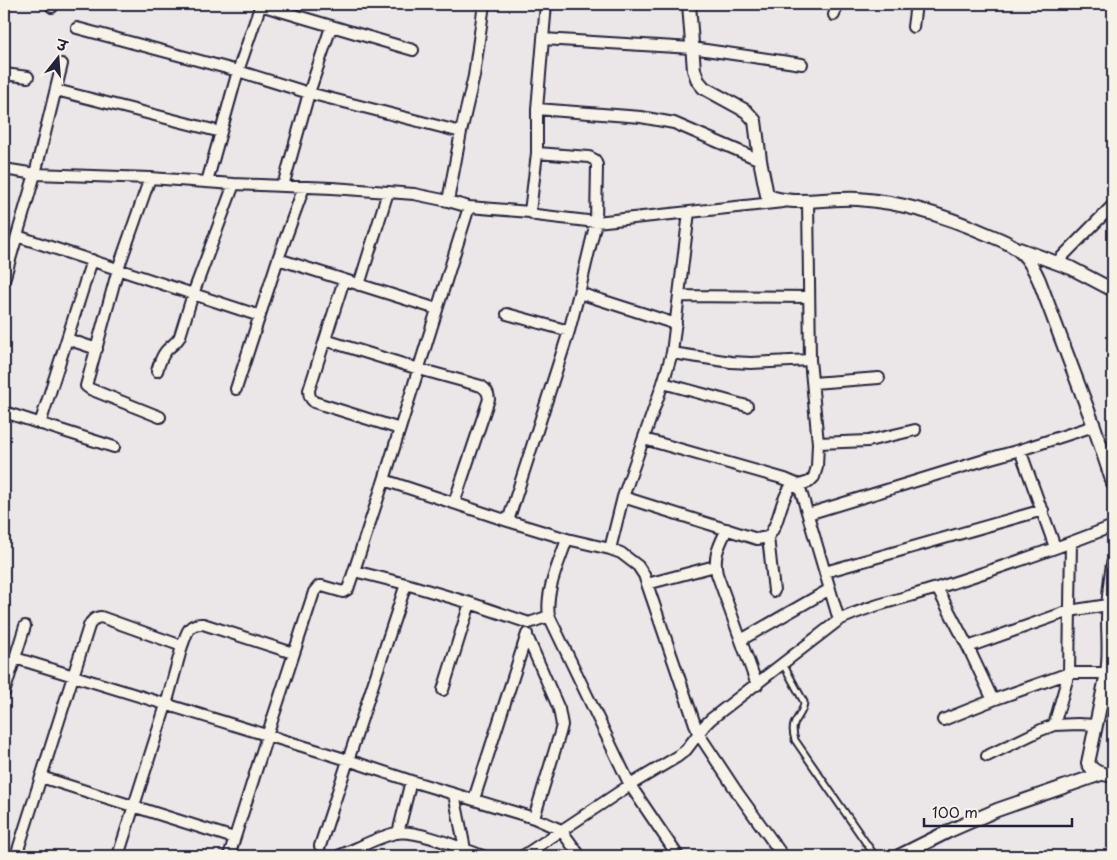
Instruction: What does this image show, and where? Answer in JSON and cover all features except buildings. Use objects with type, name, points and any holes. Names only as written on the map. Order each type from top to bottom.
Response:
[{"type":"street","points":[[207,182],[238,71],[260,4],[413,50]]},
{"type":"street","points":[[448,201],[474,76],[484,4]]},
{"type":"street","points":[[530,212],[546,4]]},
{"type":"street","points":[[689,4],[694,70],[698,81],[704,88],[746,111],[756,121],[760,160],[767,195],[782,200],[857,199],[910,208],[945,217],[1015,247],[1057,262],[1113,290]]},
{"type":"street","points":[[834,14],[836,4]]},
{"type":"street","points":[[913,27],[916,4]]},
{"type":"street","points":[[283,186],[309,93],[331,26]]},
{"type":"street","points":[[77,28],[238,71],[309,93],[461,132]]},
{"type":"street","points":[[543,39],[692,48],[802,64]]},
{"type":"street","points":[[4,280],[35,174],[62,64]]},
{"type":"street","points":[[4,74],[28,77]]},
{"type":"street","points":[[56,90],[221,132]]},
{"type":"street","points":[[537,109],[641,117],[674,123],[760,160]]},
{"type":"street","points":[[508,521],[569,331],[596,222],[597,165],[595,160],[589,157],[536,153]]},
{"type":"street","points":[[4,169],[35,174],[150,178],[414,194],[469,207],[530,212],[536,215],[596,222],[802,200]]},
{"type":"street","points":[[150,178],[118,268],[86,384],[87,388],[160,417]]},
{"type":"street","points":[[157,371],[164,353],[180,336],[193,294],[234,184]]},
{"type":"street","points":[[236,389],[278,259],[304,187]]},
{"type":"street","points":[[359,285],[388,192]]},
{"type":"street","points":[[624,497],[757,539],[768,538],[773,532],[790,488],[809,482],[814,477],[817,467],[818,443],[810,360],[809,297],[802,200]]},
{"type":"street","points":[[1057,262],[1113,206]]},
{"type":"street","points":[[229,856],[314,592],[319,586],[343,592],[348,589],[469,207]]},
{"type":"street","points":[[610,548],[624,497],[672,353],[689,212]]},
{"type":"street","points":[[17,236],[260,316]]},
{"type":"street","points":[[1015,247],[1027,257],[1037,274],[1094,426],[1113,484]]},
{"type":"street","points":[[278,259],[437,309]]},
{"type":"street","points":[[40,424],[92,260]]},
{"type":"street","points":[[344,280],[309,390],[310,399],[314,402],[400,429]]},
{"type":"street","points":[[579,292],[676,324]]},
{"type":"street","points":[[680,296],[809,297]]},
{"type":"street","points":[[507,314],[569,331]]},
{"type":"street","points":[[67,339],[96,349]]},
{"type":"street","points":[[325,340],[482,386],[486,389],[489,398],[454,503]]},
{"type":"street","points":[[672,353],[750,363],[810,360]]},
{"type":"street","points":[[813,383],[879,378]]},
{"type":"street","points":[[663,383],[747,406]]},
{"type":"street","points":[[4,412],[114,447]]},
{"type":"street","points":[[808,514],[1094,426]]},
{"type":"street","points":[[818,443],[868,441],[915,430]]},
{"type":"street","points":[[644,439],[785,479],[799,485],[839,620]]},
{"type":"street","points":[[1020,450],[1056,547]]},
{"type":"street","points":[[384,480],[567,539],[610,548],[621,552],[638,566],[647,584],[698,733],[783,856]]},
{"type":"street","points":[[825,572],[1042,510]]},
{"type":"street","points":[[523,856],[682,753],[705,725],[719,713],[839,620],[854,613],[937,588],[1113,526]]},
{"type":"street","points":[[727,530],[715,559],[717,574],[757,685]]},
{"type":"street","points":[[768,538],[774,591]]},
{"type":"street","points":[[567,539],[549,593],[548,616],[630,785],[678,856]]},
{"type":"street","points":[[1054,725],[1069,673],[1071,542]]},
{"type":"street","points":[[1107,775],[1091,768],[1088,763],[1109,661],[1108,604],[1113,564]]},
{"type":"street","points":[[647,584],[716,566]]},
{"type":"street","points":[[354,571],[470,603],[529,624],[548,616]]},
{"type":"street","points":[[320,846],[406,584]]},
{"type":"street","points":[[937,588],[993,700]]},
{"type":"street","points":[[741,640],[830,589]]},
{"type":"street","points":[[442,690],[470,603]]},
{"type":"street","points":[[968,647],[1069,611],[1108,604]]},
{"type":"street","points":[[16,856],[91,621],[101,617],[182,646]]},
{"type":"street","points":[[118,856],[166,705],[182,646],[191,626],[203,624],[293,653]]},
{"type":"street","points":[[474,799],[527,636],[529,624]]},
{"type":"street","points":[[4,693],[25,626]]},
{"type":"street","points":[[527,636],[559,709],[562,725],[534,818]]},
{"type":"street","points":[[15,658],[534,818],[561,830],[580,856]]},
{"type":"street","points":[[943,720],[1069,673],[1107,674]]},
{"type":"street","points":[[987,756],[1054,725],[1096,725]]},
{"type":"street","points":[[900,856],[949,830],[997,810],[1107,775]]},
{"type":"street","points":[[41,777],[234,838]]},
{"type":"street","points":[[398,833],[411,781]]},
{"type":"street","points":[[454,794],[465,849]]},
{"type":"street","points":[[342,856],[398,833],[415,834],[483,856]]},
{"type":"lane","points":[[783,664],[804,702],[803,708],[793,727],[795,740],[875,856]]}]
